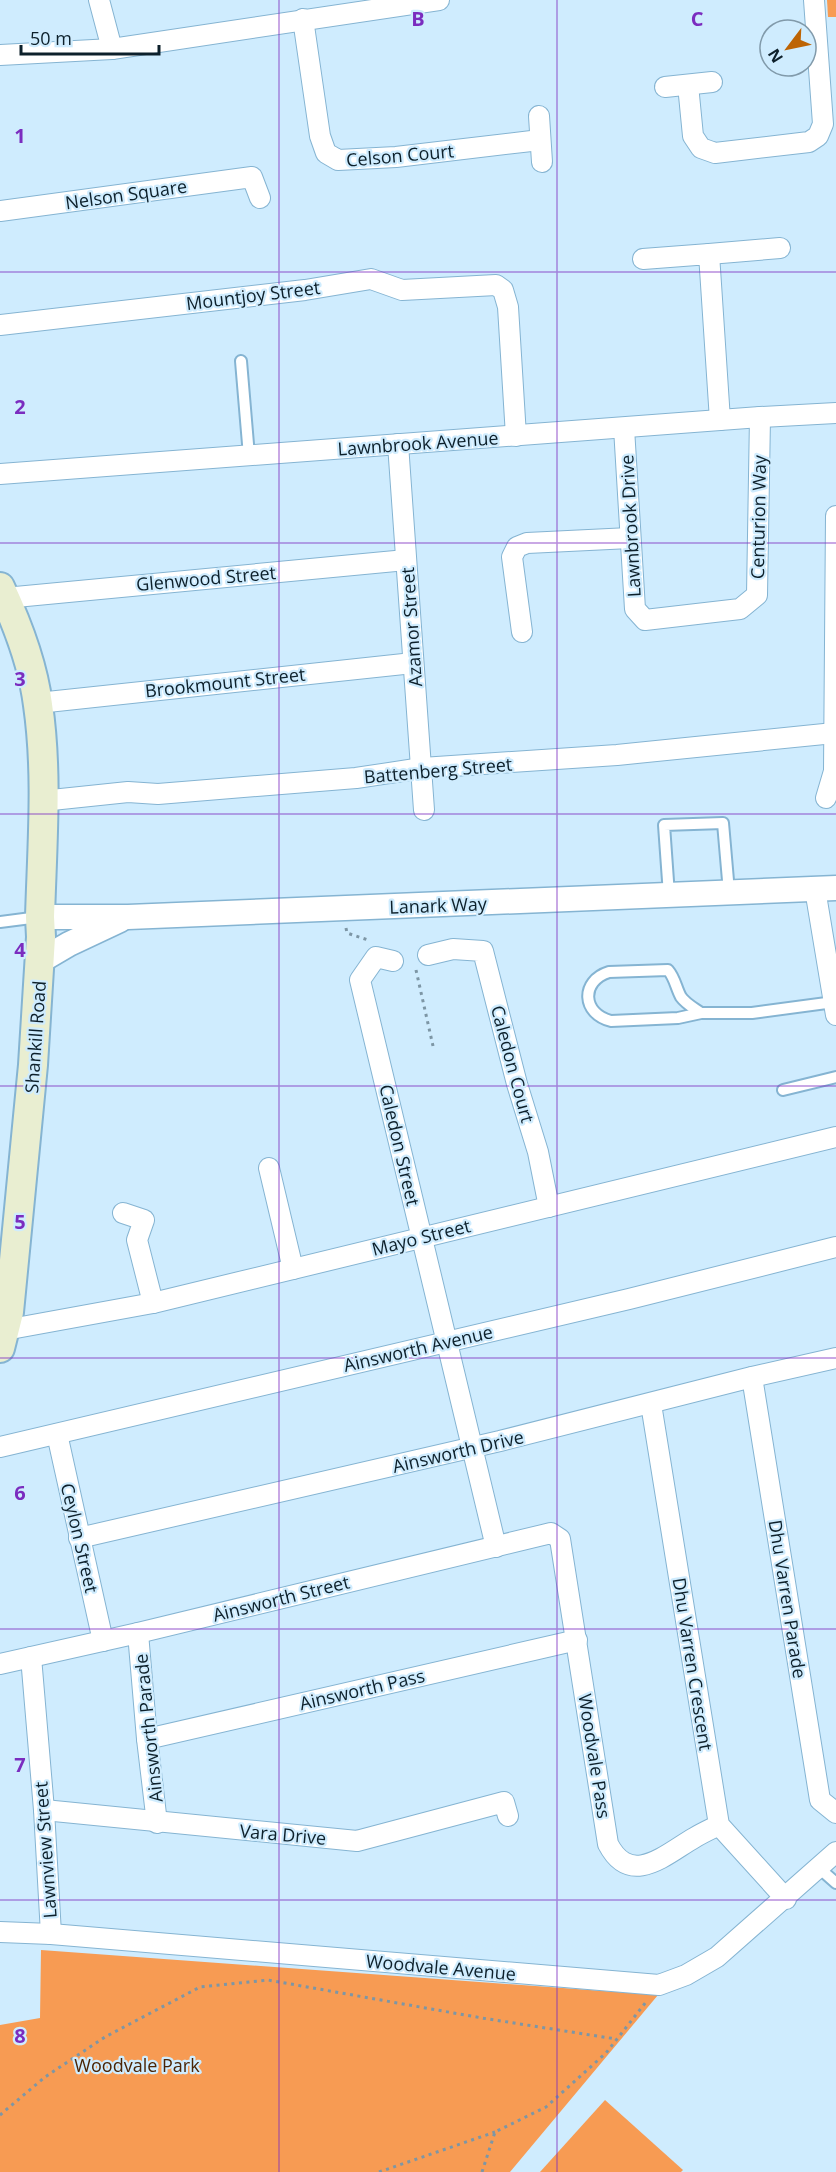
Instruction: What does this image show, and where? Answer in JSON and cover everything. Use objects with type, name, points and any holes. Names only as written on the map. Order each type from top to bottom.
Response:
[{"type":"main road","name":"Shankill Road","points":[[2,1339],[9,1312],[33,1065],[41,937],[42,801],[42,751],[38,703],[23,645],[3,592]]},
{"type":"street","points":[[99,0],[112,49]]},
{"type":"street","points":[[0,55],[112,49],[303,19],[354,6],[439,0]]},
{"type":"street","points":[[688,85],[693,136],[701,148],[715,153],[809,142],[818,136],[823,124],[814,0]]},
{"type":"street","name":"Celson Court","points":[[303,19],[320,136],[327,153],[338,160],[396,157],[540,140]]},
{"type":"street","points":[[665,87],[712,82]]},
{"type":"street","points":[[539,116],[542,162]]},
{"type":"street","name":"Nelson Square","points":[[0,211],[254,168],[260,198]]},
{"type":"street","points":[[643,259],[780,248]]},
{"type":"street","points":[[709,254],[720,420]]},
{"type":"street","name":"Mountjoy Street","points":[[0,324],[305,290],[371,279],[402,290],[496,285],[503,290],[508,307],[516,436]]},
{"type":"street","name":"Lawnbrook Avenue","points":[[0,474],[836,413]]},
{"type":"street","name":"Centurion Way","points":[[645,620],[740,609],[757,595],[760,417]]},
{"type":"street","name":"Lawnbrook Drive","points":[[624,428],[635,609],[645,620]]},
{"type":"street","name":"Azamor Street","points":[[398,444],[424,810]]},
{"type":"street","points":[[826,798],[834,771],[836,516]]},
{"type":"street","points":[[522,632],[513,557],[517,547],[527,543],[630,537]]},
{"type":"street","name":"Glenwood Street","points":[[3,592],[406,560]]},
{"type":"street","name":"Brookmount Street","points":[[38,703],[413,663]]},
{"type":"street","name":"Battenberg Street","points":[[42,801],[128,792],[158,794],[356,778],[422,768],[617,755],[834,733]]},
{"type":"street","points":[[825,889],[835,1009]]},
{"type":"street","name":"Lanark Way","points":[[40,916],[128,917],[825,889]]},
{"type":"street","points":[[40,960],[128,917]]},
{"type":"street","name":"Caledon Court","points":[[422,961],[452,942],[483,951],[517,1084],[538,1152],[549,1206]]},
{"type":"street","name":"Caledon Street","points":[[381,953],[360,980],[496,1547]]},
{"type":"street","name":"Mayo Street","points":[[2,1339],[836,1137]]},
{"type":"street","points":[[269,1168],[293,1269]]},
{"type":"street","points":[[123,1214],[144,1220],[137,1240],[153,1303]]},
{"type":"street","name":"Ainsworth Avenue","points":[[0,1447],[629,1299],[836,1247]]},
{"type":"street","name":"Ainsworth Drive","points":[[79,1538],[471,1448],[836,1358]]},
{"type":"street","name":"Dhu Varren Parade","points":[[752,1377],[820,1800],[836,1813]]},
{"type":"street","name":"Dhu Varren Crescent","points":[[651,1404],[719,1825]]},
{"type":"street","name":"Ceylon Street","points":[[57,1434],[102,1641]]},
{"type":"street","name":"Ainsworth Street","points":[[0,1664],[551,1533],[560,1539]]},
{"type":"street","name":"Woodvale Pass","points":[[560,1539],[608,1844],[615,1857],[627,1863],[645,1865],[665,1858],[693,1838],[719,1825]]},
{"type":"street","name":"Ainsworth Parade","points":[[138,1633],[157,1823]]},
{"type":"street","name":"Ainsworth Pass","points":[[147,1739],[577,1640]]},
{"type":"street","name":"Lawnview Street","points":[[31,1657],[44,1810],[51,1934]]},
{"type":"street","name":"Vara Drive","points":[[44,1810],[357,1841],[504,1802],[508,1816]]},
{"type":"street","points":[[719,1825],[786,1899]]},
{"type":"street","name":"Woodvale Avenue","points":[[0,1932],[51,1934],[659,1985],[686,1975],[717,1957],[786,1899],[836,1852]]},
{"type":"lane","points":[[242,361],[249,456]]},
{"type":"lane","points":[[669,895],[664,825],[723,823],[729,892]]},
{"type":"lane","points":[[0,922],[40,916]]},
{"type":"lane","points":[[701,1013],[687,1004],[681,996],[674,977],[668,970],[609,972],[593,980],[589,986],[591,1007],[600,1018],[611,1021],[678,1018],[701,1013],[835,1009]]},
{"type":"lane","points":[[678,1018],[681,996]]},
{"type":"lane","points":[[783,1090],[836,1077]]},
{"type":"lane","points":[[819,1868],[836,1883]]},
{"type":"path","points":[[346,929],[347,933],[381,953]]},
{"type":"path","points":[[422,961],[433,1046]]},
{"type":"path","points":[[0,2115],[45,2077],[105,2037],[200,1987],[268,1980],[616,2039]]},
{"type":"path","points":[[379,2172],[495,2132],[546,2107],[606,2053],[659,1985]]},
{"type":"path","points":[[482,2172],[495,2132]]},
{"type":"green space","points":[[827,0],[836,0],[836,17],[828,17]]},
{"type":"green space","name":"Woodvale Park","points":[[41,1950],[658,1995],[510,2172],[0,2172],[0,2025],[40,2018]]},
{"type":"green space","points":[[605,2100],[683,2170],[681,2172],[540,2172]]}]
